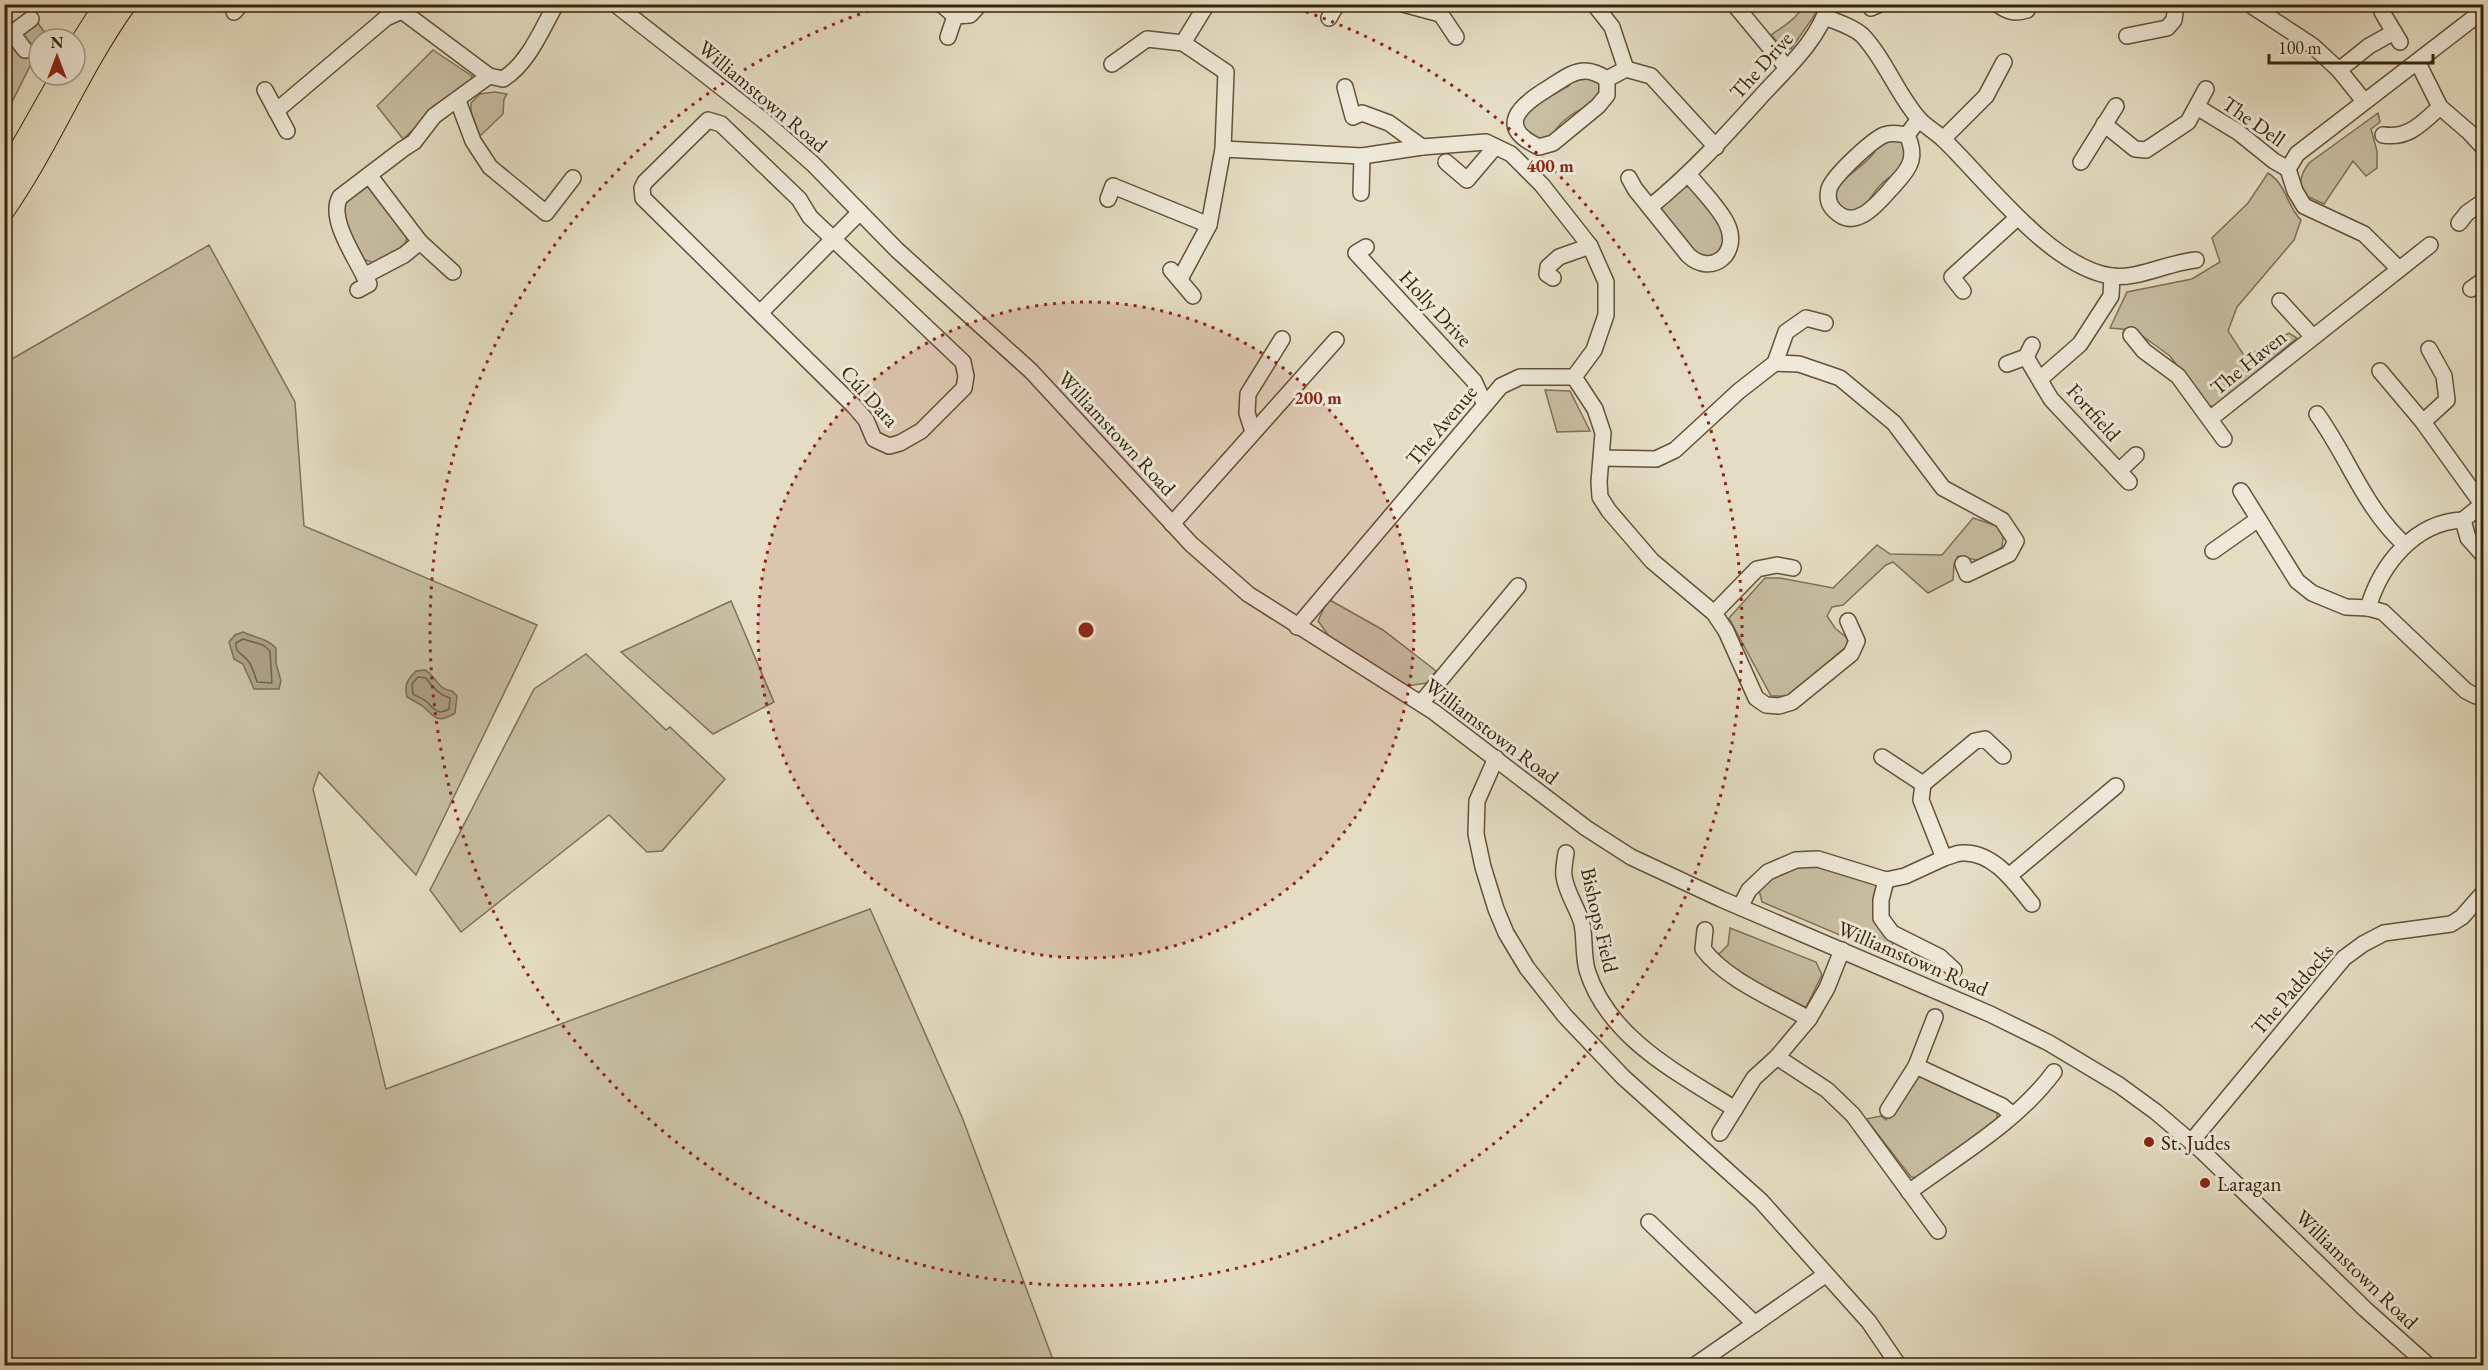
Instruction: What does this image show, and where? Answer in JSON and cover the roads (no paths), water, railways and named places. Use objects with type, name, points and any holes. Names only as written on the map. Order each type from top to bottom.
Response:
[{"type":"main road","points":[[87,32],[105,4]]},
{"type":"main road","points":[[4,211],[46,142],[92,58],[126,4]]},
{"type":"main road","points":[[5,176],[55,87]]},
{"type":"street","points":[[276,111],[386,18],[403,8],[489,76],[503,79],[511,74],[529,51],[556,4]]},
{"type":"street","name":"Williamstown Road","points":[[615,4],[763,120],[813,164],[897,250],[1031,371],[1172,524],[1227,578],[1297,627],[1421,703],[1613,847],[1740,908],[1980,1009],[2049,1043],[2119,1085],[2191,1142],[2381,1324],[2429,1365]]},
{"type":"street","points":[[941,4],[955,16],[970,15],[980,4]]},
{"type":"street","points":[[1183,43],[1208,4]]},
{"type":"street","points":[[1329,18],[1338,4]]},
{"type":"street","points":[[1403,4],[1437,9],[1456,37]]},
{"type":"street","points":[[1734,4],[1787,68]]},
{"type":"street","points":[[1997,4],[2008,12],[2017,13],[2027,10],[2030,4]]},
{"type":"street","points":[[2127,36],[2167,28],[2174,20],[2176,4]]},
{"type":"street","points":[[2249,4],[2273,11],[2339,70],[2364,101]]},
{"type":"street","points":[[1588,5],[1612,27],[1626,69]]},
{"type":"street","points":[[2399,269],[2364,234],[2304,206],[2295,191],[2288,169],[2297,154],[2484,10]]},
{"type":"street","points":[[1827,11],[1861,35],[1919,119],[1943,139],[2018,218],[2065,256],[2088,268],[2112,276],[2140,273],[2177,262],[2196,260]]},
{"type":"street","name":"The Drive","points":[[1650,207],[1689,175],[1716,147],[1807,46],[1827,11]]},
{"type":"street","points":[[2339,70],[2369,46],[2397,37],[2382,12]]},
{"type":"street","points":[[948,37],[955,16]]},
{"type":"street","points":[[25,50],[8,36],[31,19]]},
{"type":"street","points":[[1112,64],[1147,39],[1183,43],[1226,72],[1223,149],[1209,225],[1188,262],[1176,274],[1193,296]]},
{"type":"street","points":[[1943,139],[1986,96],[2004,62]]},
{"type":"street","points":[[2418,63],[2440,107],[2484,148]]},
{"type":"street","points":[[1607,79],[1626,69],[1651,76],[1716,147]]},
{"type":"street","points":[[1596,72],[1607,79],[1607,95],[1598,106],[1553,143],[1539,147],[1525,140],[1518,132],[1515,122],[1518,111],[1525,102],[1573,73],[1596,72]]},
{"type":"street","points":[[357,290],[369,285],[337,219],[335,211],[340,197],[414,142],[434,116],[458,101],[489,76]]},
{"type":"street","points":[[1344,87],[1353,117],[1362,113],[1389,123],[1422,147]]},
{"type":"street","name":"The Dell","points":[[2104,124],[2135,148],[2146,150],[2188,122],[2206,89]]},
{"type":"street","points":[[265,90],[287,131]]},
{"type":"street","points":[[458,101],[473,141],[490,167],[546,213],[573,178]]},
{"type":"street","points":[[2081,162],[2116,106]]},
{"type":"street","name":"The Dell","points":[[2197,107],[2238,132],[2274,161],[2288,169]]},
{"type":"street","points":[[2383,135],[2396,137],[2418,127],[2440,107]]},
{"type":"street","points":[[1907,135],[1919,119]]},
{"type":"street","name":"Cúl Dara","points":[[712,120],[721,124],[799,199],[810,217],[833,239],[963,362],[966,368],[964,388],[921,431],[900,443],[889,446],[874,439],[866,420],[854,406],[651,206],[642,193],[645,182],[702,123],[712,120]]},
{"type":"street","points":[[1894,133],[1907,135],[1912,147],[1913,159],[1906,173],[1868,213],[1858,218],[1847,218],[1837,213],[1830,206],[1828,197],[1834,178],[1876,140],[1894,133]]},
{"type":"street","points":[[1223,149],[1362,156],[1422,147],[1485,142],[1511,154],[1542,185],[1590,246],[1606,282],[1606,315],[1594,350],[1574,377],[1598,417],[1603,433],[1600,497],[1609,511],[1652,561],[1714,613],[1726,631],[1756,698],[1766,705],[1779,706],[1792,702],[1851,654],[1857,641],[1848,621]]},
{"type":"street","points":[[1446,162],[1467,180],[1495,147]]},
{"type":"street","points":[[1361,193],[1362,156]]},
{"type":"street","points":[[369,175],[420,242],[453,272]]},
{"type":"street","points":[[1629,178],[1695,261],[1706,265],[1720,260],[1728,252],[1731,244],[1726,223],[1689,175]]},
{"type":"street","points":[[1108,199],[1113,186],[1209,225]]},
{"type":"street","points":[[2459,223],[2484,201]]},
{"type":"street","points":[[760,313],[860,212]]},
{"type":"street","points":[[1963,291],[1952,277],[2018,218]]},
{"type":"street","points":[[364,276],[404,255],[420,242]]},
{"type":"street","name":"The Haven","points":[[2210,419],[2430,245]]},
{"type":"street","points":[[1553,278],[1547,274],[1548,267],[1559,257],[1590,246]]},
{"type":"street","name":"Holly Drive","points":[[1366,247],[1356,254],[1474,381],[1485,405]]},
{"type":"street","name":"Fortfield","points":[[2040,379],[2080,344],[2111,296],[2112,276]]},
{"type":"street","name":"The Haven","points":[[2280,301],[2313,337]]},
{"type":"street","points":[[1602,458],[1656,459],[1675,450],[1739,391],[1775,363],[1786,332],[1806,318],[1825,323]]},
{"type":"street","name":"The Haven","points":[[2131,335],[2144,351],[2178,376],[2224,439]]},
{"type":"street","points":[[1253,432],[1247,412],[1248,394],[1282,339]]},
{"type":"street","points":[[1172,524],[1336,340]]},
{"type":"street","points":[[2423,422],[2447,400],[2444,376],[2429,349]]},
{"type":"street","name":"Fortfield","points":[[2007,364],[2029,351],[2051,399],[2124,477],[2136,455]]},
{"type":"street","points":[[1775,363],[1799,364],[1840,378],[1894,423],[1943,488],[2002,520],[2016,541],[2010,554],[1968,574],[1963,564]]},
{"type":"street","points":[[2368,608],[2380,578],[2404,544],[2419,534],[2451,520],[2463,520],[2483,503],[2423,422],[2380,371]]},
{"type":"street","name":"The Avenue","points":[[1297,627],[1501,386],[1520,377],[1574,377]]},
{"type":"street","points":[[2317,414],[2335,439],[2361,491],[2382,522],[2404,544]]},
{"type":"street","points":[[2241,491],[2297,581],[2312,593],[2346,607],[2368,608],[2383,612],[2466,691],[2476,696],[2484,694]]},
{"type":"street","points":[[2213,551],[2257,520]]},
{"type":"street","points":[[2463,520],[2468,538],[2484,556]]},
{"type":"street","points":[[1714,613],[1757,569],[1777,565],[1793,568]]},
{"type":"street","points":[[1421,703],[1518,586]]},
{"type":"street","points":[[1944,858],[1921,800],[1923,784],[1975,741],[1985,740],[2002,756]]},
{"type":"street","points":[[1882,757],[1923,784]]},
{"type":"street","points":[[1496,758],[1478,795],[1475,810],[1476,834],[1494,903],[1520,958],[1546,994],[1601,1055],[1649,1102],[1748,1187],[1869,1322],[1899,1365]]},
{"type":"street","points":[[2009,876],[2116,786]]},
{"type":"street","points":[[1740,908],[1749,890],[1768,872],[1796,860],[1818,859],[1886,880],[1905,876],[1944,858],[1962,853],[1979,855],[1994,863],[2009,876],[2032,904]]},
{"type":"street","name":"Bishops Field","points":[[1566,854],[1563,876],[1581,922],[1583,952],[1587,969],[1601,1001],[1625,1033],[1667,1066],[1735,1108]]},
{"type":"street","points":[[1886,880],[1881,900],[1881,918],[1892,933],[1940,957],[1954,970]]},
{"type":"street","name":"The Paddocks","points":[[2191,1142],[2344,958],[2363,944],[2385,933],[2451,924],[2462,917],[2484,892]]},
{"type":"street","points":[[1705,930],[1703,949],[1712,961],[1733,976],[1809,1019]]},
{"type":"street","points":[[1720,1133],[1754,1078],[1777,1057],[1809,1019],[1827,988],[1842,950]]},
{"type":"street","points":[[1888,1110],[1916,1066],[1935,1017]]},
{"type":"street","points":[[1777,1057],[1827,1090],[1853,1115],[1938,1231]]},
{"type":"street","points":[[1916,1066],[2002,1106],[2013,1115]]},
{"type":"street","points":[[1909,1192],[2038,1095],[2054,1072]]},
{"type":"street","points":[[1649,1222],[1755,1324]]},
{"type":"street","points":[[1694,1365],[1826,1275]]},
{"type":"water","points":[[243,632],[265,640],[276,648],[276,663],[281,681],[279,689],[254,689],[243,664],[234,659],[229,642],[235,635]]},
{"type":"water","points":[[425,670],[443,688],[452,691],[457,696],[455,713],[439,719],[407,697],[408,680],[416,671]]},
{"type":"place","name":"St. Judes","points":[[2149,1142]]},
{"type":"place","name":"Laragan","points":[[2205,1183]]}]
